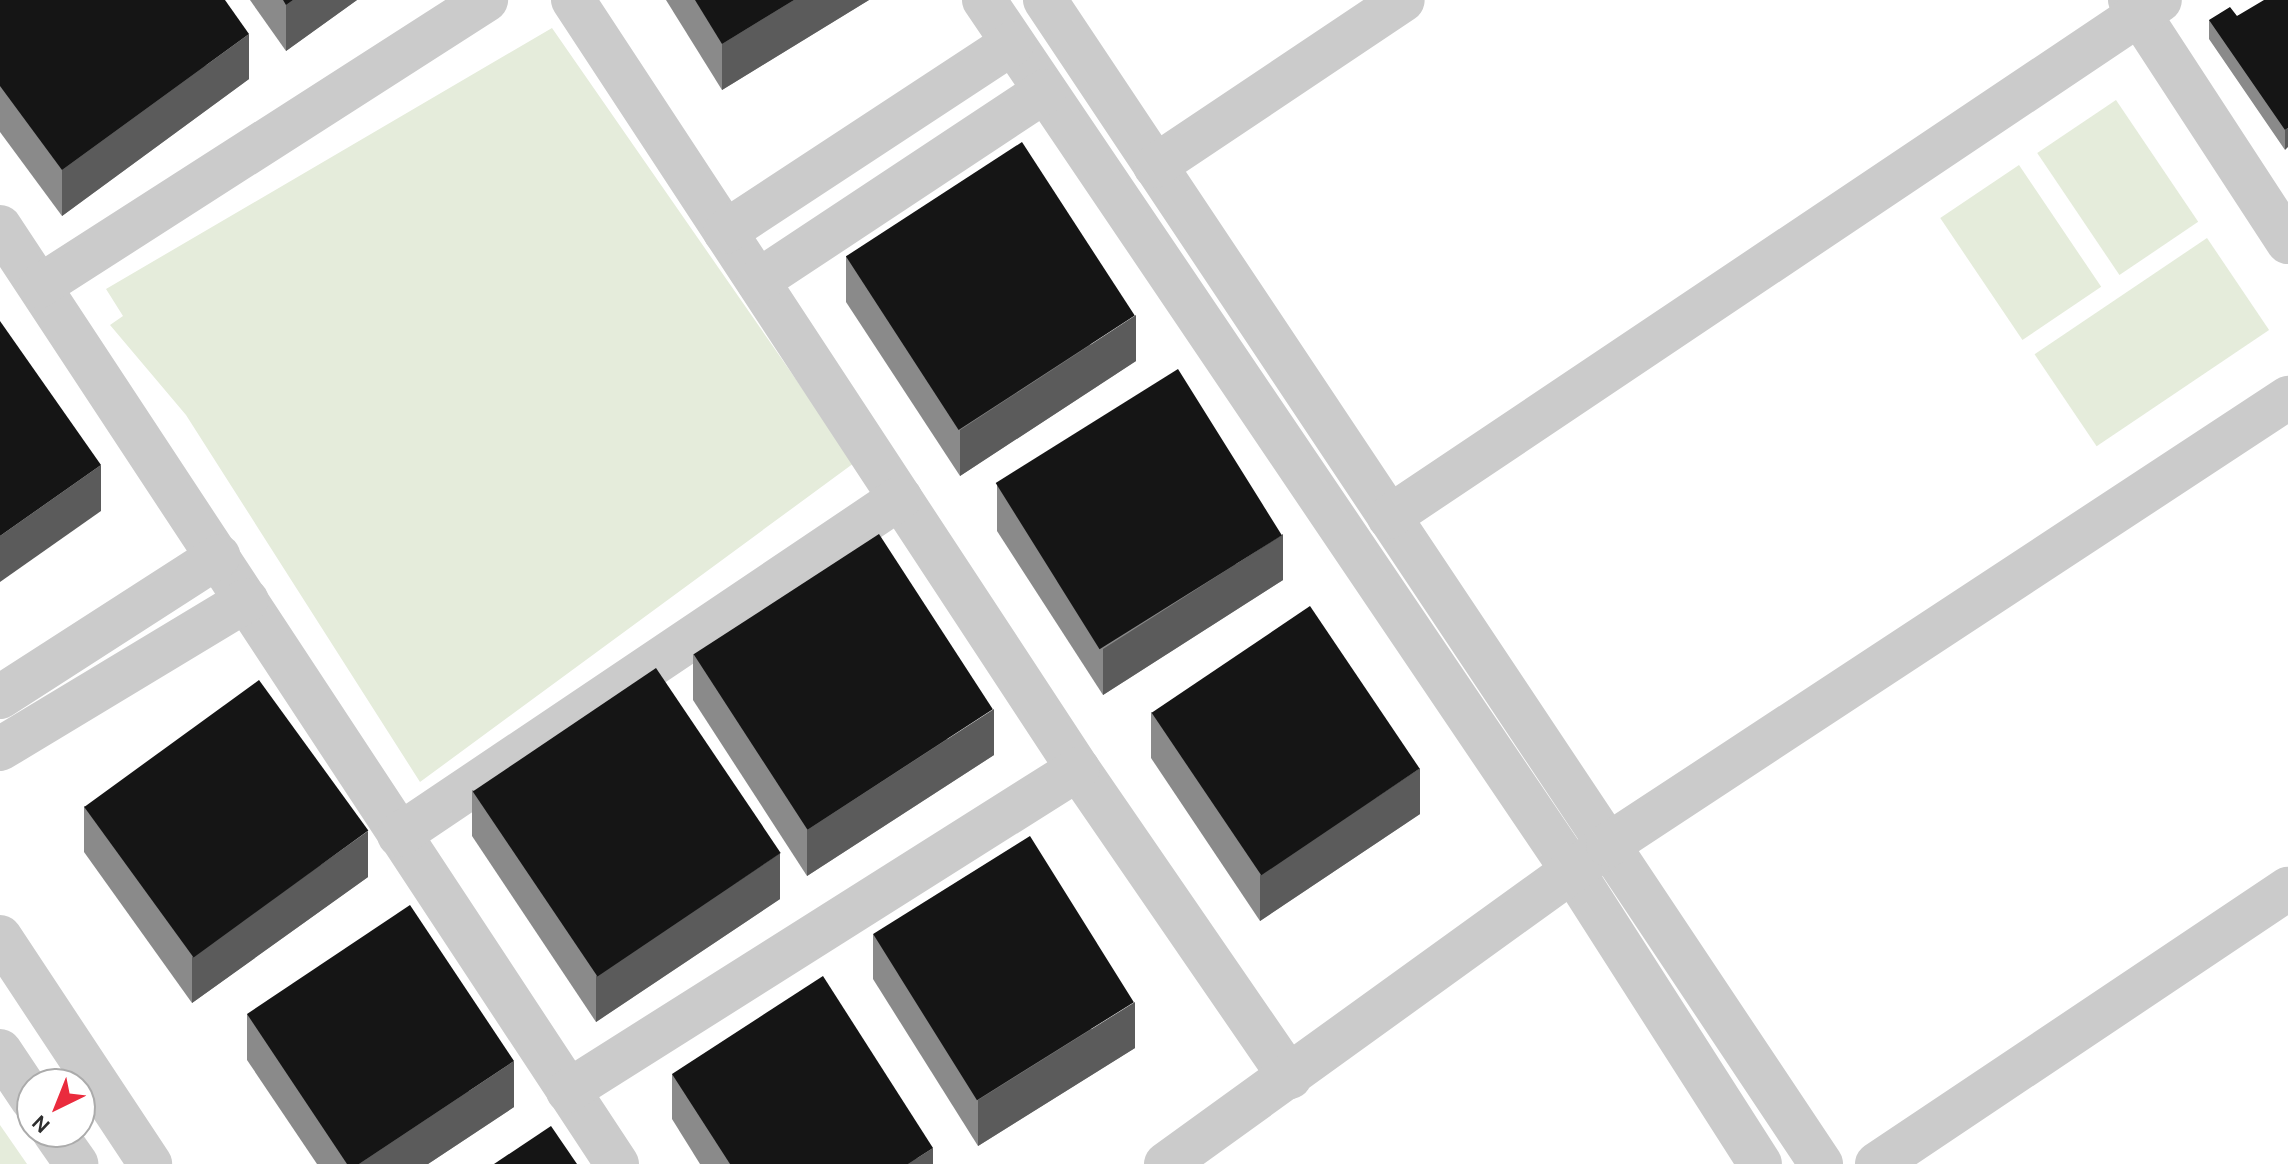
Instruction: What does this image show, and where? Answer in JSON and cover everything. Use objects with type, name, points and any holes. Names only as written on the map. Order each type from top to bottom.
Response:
[{"type":"street","points":[[40,286],[486,0]]},
{"type":"street","points":[[573,0],[1078,769],[1290,1077]]},
{"type":"street","points":[[984,0],[1574,873],[1760,1164]]},
{"type":"street","points":[[1045,0],[1821,1164]]},
{"type":"street","points":[[1155,166],[1403,0]]},
{"type":"street","points":[[1389,517],[2143,5],[2288,242]]},
{"type":"street","points":[[758,281],[1070,38]]},
{"type":"street","points":[[725,232],[1029,67]]},
{"type":"street","points":[[0,227],[617,1164]]},
{"type":"street","points":[[1166,1164],[1574,873],[1608,845],[2288,398]]},
{"type":"street","points":[[399,835],[900,498]]},
{"type":"street","points":[[0,697],[219,556]]},
{"type":"street","points":[[0,749],[247,600]]},
{"type":"street","points":[[568,1091],[1078,769]]},
{"type":"street","points":[[1877,1164],[2288,889]]},
{"type":"street","points":[[0,937],[150,1164]]},
{"type":"street","points":[[0,1051],[16,1075]]},
{"type":"green space","points":[[552,28],[854,463],[420,782],[186,415],[110,325],[123,316],[106,289]]},
{"type":"green space","points":[[2116,100],[2198,222],[2119,275],[2037,153]]},
{"type":"green space","points":[[2019,165],[2101,287],[2022,340],[1940,218]]},
{"type":"green space","points":[[2207,238],[2269,330],[2097,446],[2035,354]]},
{"type":"green space","points":[[0,1125],[27,1164],[0,1164]]},
{"type":"building","points":[[0,0],[225,0],[249,34],[62,170],[0,86]]},
{"type":"building","points":[[695,0],[794,0],[722,44]]},
{"type":"building","points":[[2264,0],[2288,0],[2288,128],[2285,130],[2209,20],[2230,7],[2237,16]]},
{"type":"building","points":[[1022,142],[1135,316],[959,430],[846,256]]},
{"type":"building","points":[[0,321],[101,465],[0,536]]},
{"type":"building","points":[[1178,369],[1282,535],[1100,649],[996,483]]},
{"type":"building","points":[[879,534],[993,709],[807,830],[694,654]]},
{"type":"building","points":[[1310,606],[1420,768],[1261,875],[1152,713]]},
{"type":"building","points":[[656,668],[781,853],[597,976],[473,792]]},
{"type":"building","points":[[259,680],[368,830],[194,957],[84,807]]},
{"type":"building","points":[[1030,836],[1134,1002],[977,1100],[873,934]]},
{"type":"building","points":[[410,905],[514,1061],[359,1164],[347,1164],[247,1014]]},
{"type":"building","points":[[823,976],[933,1148],[908,1164],[730,1164],[672,1074]]},
{"type":"building","points":[[551,1126],[577,1164],[494,1164]]}]
